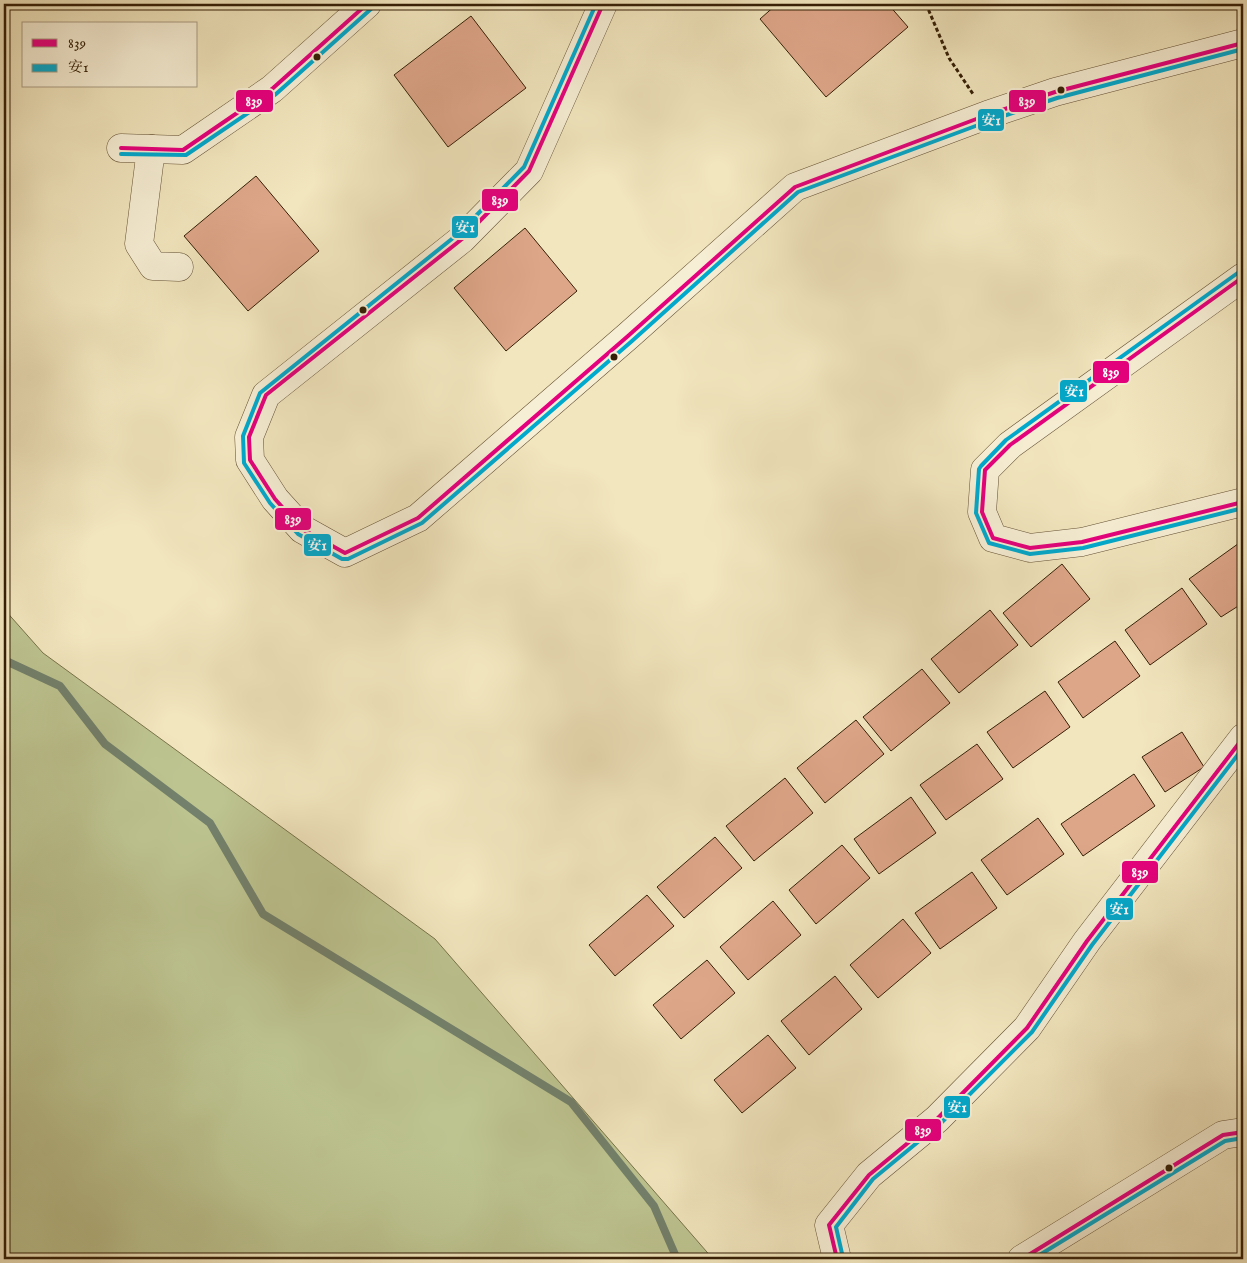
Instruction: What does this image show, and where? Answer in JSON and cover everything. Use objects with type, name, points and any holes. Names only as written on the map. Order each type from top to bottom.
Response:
[{"type":"street","points":[[121,148],[183,150],[272,89],[367,4]]},
{"type":"street","points":[[603,4],[529,171],[462,239],[266,395],[249,437],[250,460],[275,499],[302,529],[344,553],[418,518],[628,336],[795,187],[987,115],[1055,92],[1243,43]]},
{"type":"street","points":[[151,149],[139,244],[153,266],[179,267]]},
{"type":"street","points":[[1243,276],[1010,445],[985,470],[982,512],[993,538],[1030,548],[1082,542],[1243,502]]},
{"type":"street","points":[[837,1259],[829,1225],[869,1175],[936,1119],[1027,1028],[1087,941],[1243,738]]},
{"type":"street","points":[[1022,1259],[1224,1135],[1243,1132]]},
{"type":"path","points":[[926,4],[950,58],[987,115]]},
{"type":"green space","points":[[4,609],[43,653],[435,939],[713,1259],[4,1259]]},
{"type":"building","points":[[777,4],[888,4],[908,27],[826,97],[760,19]]},
{"type":"building","points":[[471,16],[526,88],[448,147],[394,75]]},
{"type":"building","points":[[256,176],[319,251],[248,311],[184,236]]},
{"type":"building","points":[[525,228],[577,291],[506,351],[454,288]]},
{"type":"building","points":[[1242,541],[1243,603],[1221,617],[1189,579]]},
{"type":"building","points":[[1062,564],[1090,599],[1031,647],[1003,613]]},
{"type":"building","points":[[1182,588],[1207,624],[1150,665],[1125,630]]},
{"type":"building","points":[[990,610],[1018,645],[959,693],[931,659]]},
{"type":"building","points":[[1115,641],[1140,676],[1083,718],[1058,682]]},
{"type":"building","points":[[922,669],[950,703],[891,751],[863,717]]},
{"type":"building","points":[[1045,691],[1070,727],[1013,768],[987,732]]},
{"type":"building","points":[[856,720],[884,754],[825,803],[797,768]]},
{"type":"building","points":[[1182,732],[1204,767],[1165,792],[1142,757]]},
{"type":"building","points":[[977,744],[1003,779],[946,820],[920,785]]},
{"type":"building","points":[[1134,774],[1155,806],[1083,856],[1061,824]]},
{"type":"building","points":[[785,778],[813,813],[754,861],[726,826]]},
{"type":"building","points":[[911,797],[936,833],[879,874],[854,839]]},
{"type":"building","points":[[1038,818],[1064,854],[1007,895],[981,860]]},
{"type":"building","points":[[715,837],[742,868],[684,918],[657,887]]},
{"type":"building","points":[[842,845],[870,878],[816,924],[789,890]]},
{"type":"building","points":[[972,872],[997,908],[940,949],[915,913]]},
{"type":"building","points":[[647,895],[674,926],[615,976],[589,945]]},
{"type":"building","points":[[773,901],[801,935],[748,980],[720,947]]},
{"type":"building","points":[[903,919],[931,953],[878,998],[850,965]]},
{"type":"building","points":[[707,960],[735,993],[681,1039],[653,1005]]},
{"type":"building","points":[[835,976],[862,1009],[809,1055],[781,1021]]},
{"type":"building","points":[[768,1035],[796,1068],[742,1113],[714,1080]]},
{"type":"waterway","points":[[4,660],[60,686],[105,744],[210,823],[263,914],[571,1102],[654,1206],[677,1259]]},
{"type":"transit line","name":"839","points":[[121,148],[183,150],[272,89],[367,4]]},
{"type":"transit line","name":"安1","points":[[596,4],[524,167],[458,234],[260,393],[243,436],[244,463],[270,503],[298,534],[342,559],[348,559],[422,523],[632,341],[798,192],[989,121],[1057,98],[1243,49]]},
{"type":"transit line","name":"839","points":[[603,4],[529,171],[462,239],[266,395],[249,437],[250,460],[275,499],[302,529],[345,553],[418,518],[628,336],[795,187],[987,115],[1055,92],[1243,43]]},
{"type":"transit line","name":"安1","points":[[121,154],[186,155],[276,94],[371,9]]},
{"type":"transit line","name":"安1","points":[[1239,272],[1006,440],[979,469],[976,513],[989,543],[1030,554],[1083,548],[1243,508]]},
{"type":"transit line","name":"839","points":[[1243,277],[1010,445],[985,470],[982,512],[993,538],[1030,548],[1082,542],[1243,502]]},
{"type":"transit line","name":"839","points":[[837,1259],[829,1225],[869,1175],[937,1119],[1027,1028],[1087,941],[1243,738]]},
{"type":"transit line","name":"安1","points":[[843,1258],[836,1227],[873,1179],[941,1123],[1032,1032],[1092,945],[1243,748]]},
{"type":"transit line","name":"839","points":[[1022,1259],[1223,1135],[1243,1132]]},
{"type":"transit line","name":"安1","points":[[1033,1259],[1225,1141],[1243,1138]]}]
